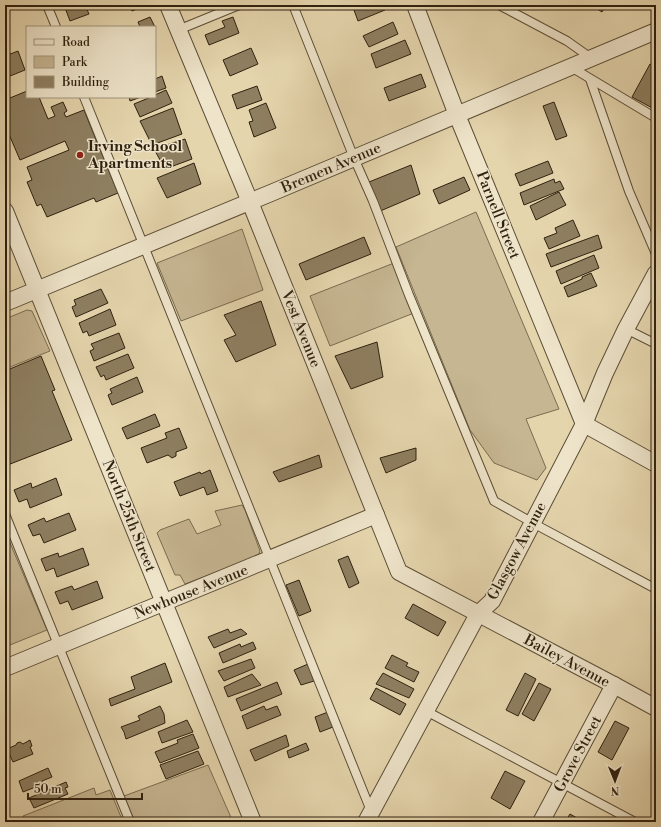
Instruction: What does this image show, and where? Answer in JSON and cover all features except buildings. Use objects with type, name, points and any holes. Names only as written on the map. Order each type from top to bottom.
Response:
[{"type":"street","name":"Vest Avenue","points":[[168,5],[250,202],[399,572],[478,614]]},
{"type":"street","name":"Parnell Street","points":[[415,5],[457,115],[584,424]]},
{"type":"street","name":"Bremen Avenue","points":[[5,303],[250,202],[656,31]]},
{"type":"street","name":"North 25th Street","points":[[5,211],[253,822]]},
{"type":"street","name":"Glasgow Avenue","points":[[369,817],[478,614],[492,600],[533,523],[584,424],[605,373],[626,329],[656,273]]},
{"type":"street","points":[[584,424],[656,464]]},
{"type":"street","name":"Newhouse Avenue","points":[[5,668],[376,515]]},
{"type":"street","name":"Bailey Avenue","points":[[478,614],[656,708]]},
{"type":"street","name":"Grove Street","points":[[541,822],[614,685]]},
{"type":"lane","points":[[47,5],[56,26]]},
{"type":"lane","points":[[178,30],[239,5]]},
{"type":"lane","points":[[293,5],[354,158],[373,201],[409,295],[494,501],[656,589]]},
{"type":"lane","points":[[499,5],[567,41],[591,58]]},
{"type":"lane","points":[[571,67],[656,118]]},
{"type":"lane","points":[[590,79],[630,191],[656,254]]},
{"type":"lane","points":[[84,98],[269,559],[369,817]]},
{"type":"lane","points":[[626,329],[656,344]]},
{"type":"lane","points":[[5,514],[130,822]]},
{"type":"lane","points":[[426,711],[635,822]]},
{"type":"green space","points":[[476,212],[559,409],[526,419],[546,468],[537,480],[494,463],[470,430],[396,247]]},
{"type":"green space","points":[[242,229],[263,290],[181,321],[157,263]]},
{"type":"green space","points":[[394,263],[414,313],[330,346],[310,296]]},
{"type":"green space","points":[[27,310],[32,311],[50,351],[5,369],[5,319]]},
{"type":"green space","points":[[242,505],[260,551],[258,556],[185,584],[180,575],[175,575],[157,533],[160,530],[189,519],[197,534],[221,525],[215,511]]},
{"type":"green space","points":[[5,531],[47,630],[5,647]]},
{"type":"green space","points":[[208,765],[233,822],[135,822],[124,796]]},
{"type":"green space","points":[[94,788],[96,795],[110,790],[123,822],[25,822],[23,816]]},
{"type":"place","name":"Irving School Apartments","points":[[80,155]]}]
